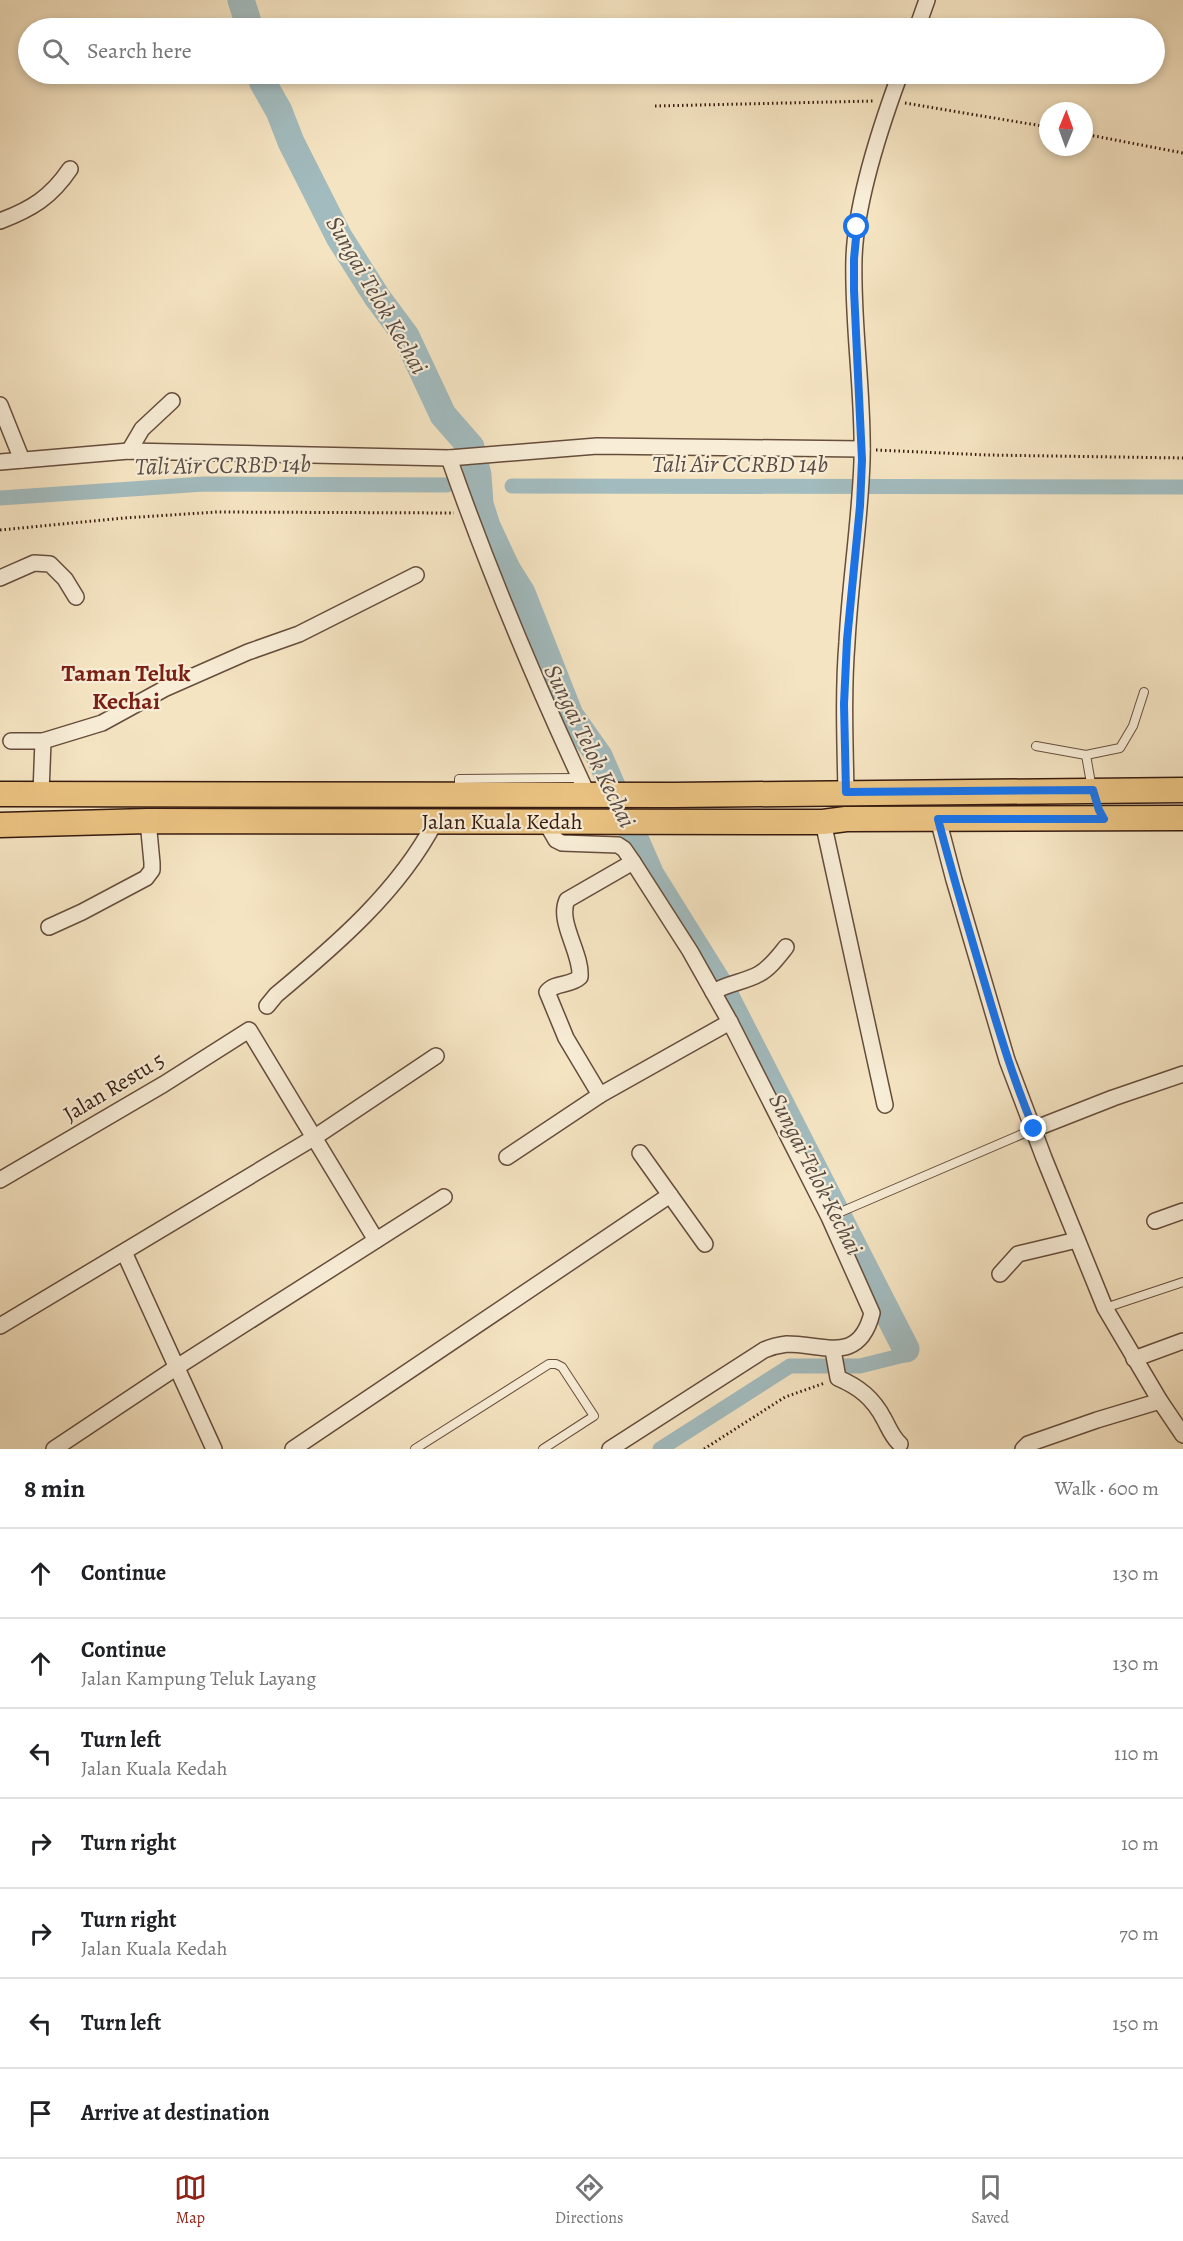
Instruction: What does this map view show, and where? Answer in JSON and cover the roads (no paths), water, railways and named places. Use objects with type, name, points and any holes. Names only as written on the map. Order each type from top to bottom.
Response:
[{"type":"main road","name":"Jalan Kuala Kedah","points":[[0,794],[459,794],[586,788],[674,795],[1183,790]]},
{"type":"main road","points":[[1093,790],[1104,819]]},
{"type":"main road","name":"Jalan Kuala Kedah","points":[[0,825],[148,821],[674,823],[823,822],[846,819],[1183,818]]},
{"type":"street","points":[[921,18],[927,0]]},
{"type":"street","points":[[846,792],[844,704],[847,640],[860,506],[862,455],[854,290],[855,242],[859,213],[896,84]]},
{"type":"street","points":[[0,221],[38,203],[58,187],[70,169]]},
{"type":"street","points":[[129,451],[142,429],[172,401]]},
{"type":"street","points":[[0,405],[22,460]]},
{"type":"street","points":[[0,462],[129,451],[456,458],[597,446],[862,455]]},
{"type":"street","points":[[456,458],[468,513],[545,703],[586,788]]},
{"type":"street","points":[[0,578],[34,563],[50,564],[65,579],[76,597]]},
{"type":"street","points":[[11,741],[43,741],[102,723],[164,689],[248,652],[299,634],[416,575]]},
{"type":"street","points":[[41,793],[43,741]]},
{"type":"street","points":[[938,819],[997,1028],[1017,1088],[1077,1240],[1105,1308],[1134,1359],[1183,1435]]},
{"type":"street","points":[[49,927],[146,878],[152,870],[148,821]]},
{"type":"street","points":[[545,821],[559,842],[618,845],[624,849],[690,951],[720,988],[730,1022],[831,1216],[872,1313],[870,1323],[858,1339],[850,1345],[834,1352],[787,1344],[764,1350],[610,1449]]},
{"type":"street","points":[[267,1006],[276,995],[356,924],[402,875],[435,822]]},
{"type":"street","points":[[823,822],[885,1105]]},
{"type":"street","points":[[600,1095],[566,1038],[549,1002],[547,992],[552,987],[573,982],[580,977],[578,960],[563,910],[567,900],[633,862]]},
{"type":"street","points":[[720,988],[760,974],[769,967],[786,946]]},
{"type":"street","points":[[507,1157],[600,1095],[730,1022]]},
{"type":"street","name":"Jalan Restu 5","points":[[0,1180],[164,1084],[249,1030],[315,1137]]},
{"type":"street","points":[[0,1326],[315,1137],[436,1056]]},
{"type":"street","points":[[1034,1129],[1183,1074]]},
{"type":"street","points":[[315,1137],[376,1240]]},
{"type":"street","points":[[640,1153],[705,1244]]},
{"type":"street","points":[[294,1449],[670,1195]]},
{"type":"street","points":[[57,1448],[177,1367],[444,1197]]},
{"type":"street","points":[[1155,1221],[1183,1211]]},
{"type":"street","points":[[1000,1274],[1008,1262],[1018,1254],[1077,1240]]},
{"type":"street","points":[[124,1252],[214,1449]]},
{"type":"street","points":[[1134,1359],[1183,1341]]},
{"type":"street","points":[[834,1352],[837,1376],[868,1396],[900,1444]]},
{"type":"street","points":[[1023,1449],[1028,1444],[1160,1401]]},
{"type":"lane","points":[[1036,746],[1086,755],[1120,748],[1133,726],[1144,692]]},
{"type":"lane","points":[[1086,755],[1093,790]]},
{"type":"lane","points":[[831,1216],[1034,1129]]},
{"type":"lane","points":[[1105,1308],[1183,1282]]},
{"type":"lane","points":[[415,1449],[549,1364],[556,1364],[562,1367],[594,1416],[543,1449]]},
{"type":"waterway","name":"Sungai Telok Kechai","points":[[241,0],[247,18]]},
{"type":"waterway","name":"Sungai Telok Kechai","points":[[264,84],[279,111],[291,142],[339,237],[377,297],[406,336],[443,415],[471,447],[478,475],[480,504],[487,526],[507,569],[522,593],[570,715],[599,756],[651,875],[722,989],[906,1349]]},
{"type":"waterway","name":"Tali Air CCRBD 14b","points":[[0,498],[204,484],[447,485]]},
{"type":"waterway","name":"Tali Air CCRBD 14b","points":[[512,486],[1183,487]]},
{"type":"waterway","points":[[660,1449],[790,1366],[860,1366],[904,1355],[906,1349]]},
{"type":"district","name":"Taman Teluk Kechai","points":[[126,687]]}]
